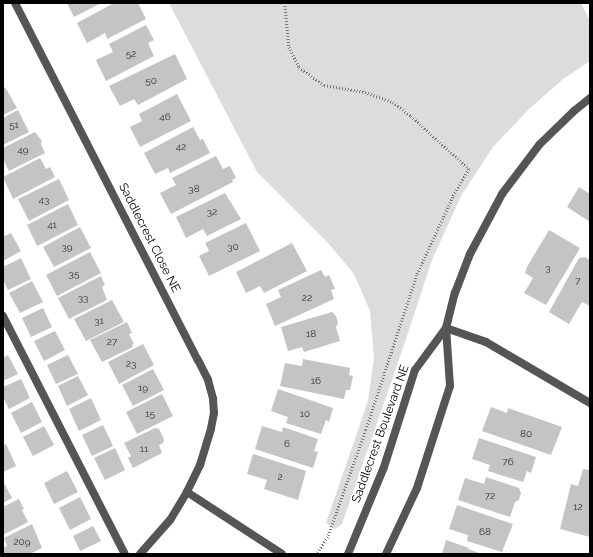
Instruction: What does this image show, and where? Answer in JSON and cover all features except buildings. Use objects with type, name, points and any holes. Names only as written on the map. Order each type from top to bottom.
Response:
[{"type":"street","name":"Saddlecrest Close NE","points":[[15,3],[208,380],[213,399],[214,413],[211,429],[200,465],[188,492],[170,520],[140,554]]},
{"type":"street","name":"Saddlecrest Boulevard NE","points":[[386,554],[417,488],[450,386],[446,328],[455,293],[470,254],[502,194],[539,145],[574,111],[590,98]]},
{"type":"street","points":[[3,316],[125,554]]},
{"type":"street","points":[[446,328],[486,342],[590,403]]},
{"type":"street","name":"Saddlecrest Boulevard NE","points":[[348,554],[384,467],[415,370],[446,328]]},
{"type":"street","points":[[188,492],[282,554]]},
{"type":"path","points":[[285,3],[289,47],[299,67],[324,85],[365,92],[393,102],[411,116],[469,169],[453,197],[419,270],[364,437],[328,536],[317,554]]},
{"type":"shaded area","points":[[169,3],[581,3],[590,21],[590,61],[563,79],[528,110],[493,147],[461,196],[432,260],[342,524],[335,529],[326,523],[368,401],[374,358],[370,311],[354,274],[328,243],[257,172]]}]
